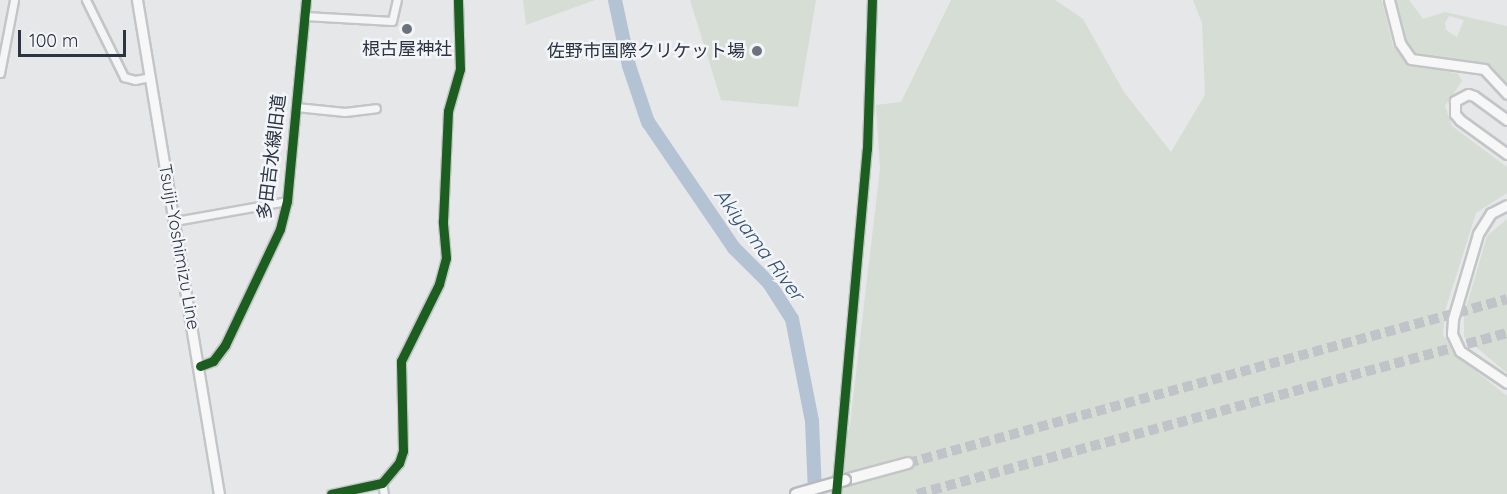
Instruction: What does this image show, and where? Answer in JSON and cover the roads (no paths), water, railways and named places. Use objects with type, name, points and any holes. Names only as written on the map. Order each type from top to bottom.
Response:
[{"type":"highway","points":[[796,494],[908,463]]},
{"type":"main road","name":"Tsuiji-Yoshimizu Line","points":[[137,0],[200,366],[219,494]]},
{"type":"main road","points":[[1389,0],[1400,43],[1416,62],[1484,69],[1507,94]]},
{"type":"main road","points":[[1507,120],[1474,96],[1460,96],[1455,101],[1455,114],[1460,120],[1507,154]]},
{"type":"main road","points":[[1507,205],[1491,213],[1478,234],[1455,308],[1452,334],[1460,351],[1507,383]]},
{"type":"street","points":[[0,73],[14,0]]},
{"type":"street","points":[[86,0],[124,77],[135,80],[150,77]]},
{"type":"street","name":"多田吉水線旧道","points":[[200,366],[213,361],[225,345],[276,240],[287,201],[306,0]]},
{"type":"street","points":[[305,16],[392,21],[397,0]]},
{"type":"street","points":[[331,494],[382,483],[399,463],[404,441],[401,361],[440,284],[446,258],[448,111],[460,69],[457,0]]},
{"type":"street","points":[[836,494],[867,149],[872,0]]},
{"type":"street","points":[[296,107],[345,112],[376,108]]},
{"type":"street","points":[[175,221],[287,201]]},
{"type":"street","points":[[382,483],[384,494]]},
{"type":"waterway","name":"Akiyama River","points":[[615,0],[629,66],[648,122],[734,248],[769,283],[792,319],[812,421],[815,494]]},
{"type":"tunnel","points":[[908,463],[1507,299]]},
{"type":"tunnel","points":[[917,494],[1507,333]]},
{"type":"place","name":"根古屋神社","points":[[407,29]]},
{"type":"place","name":"佐野市国際クリケット場","points":[[757,51]]}]
